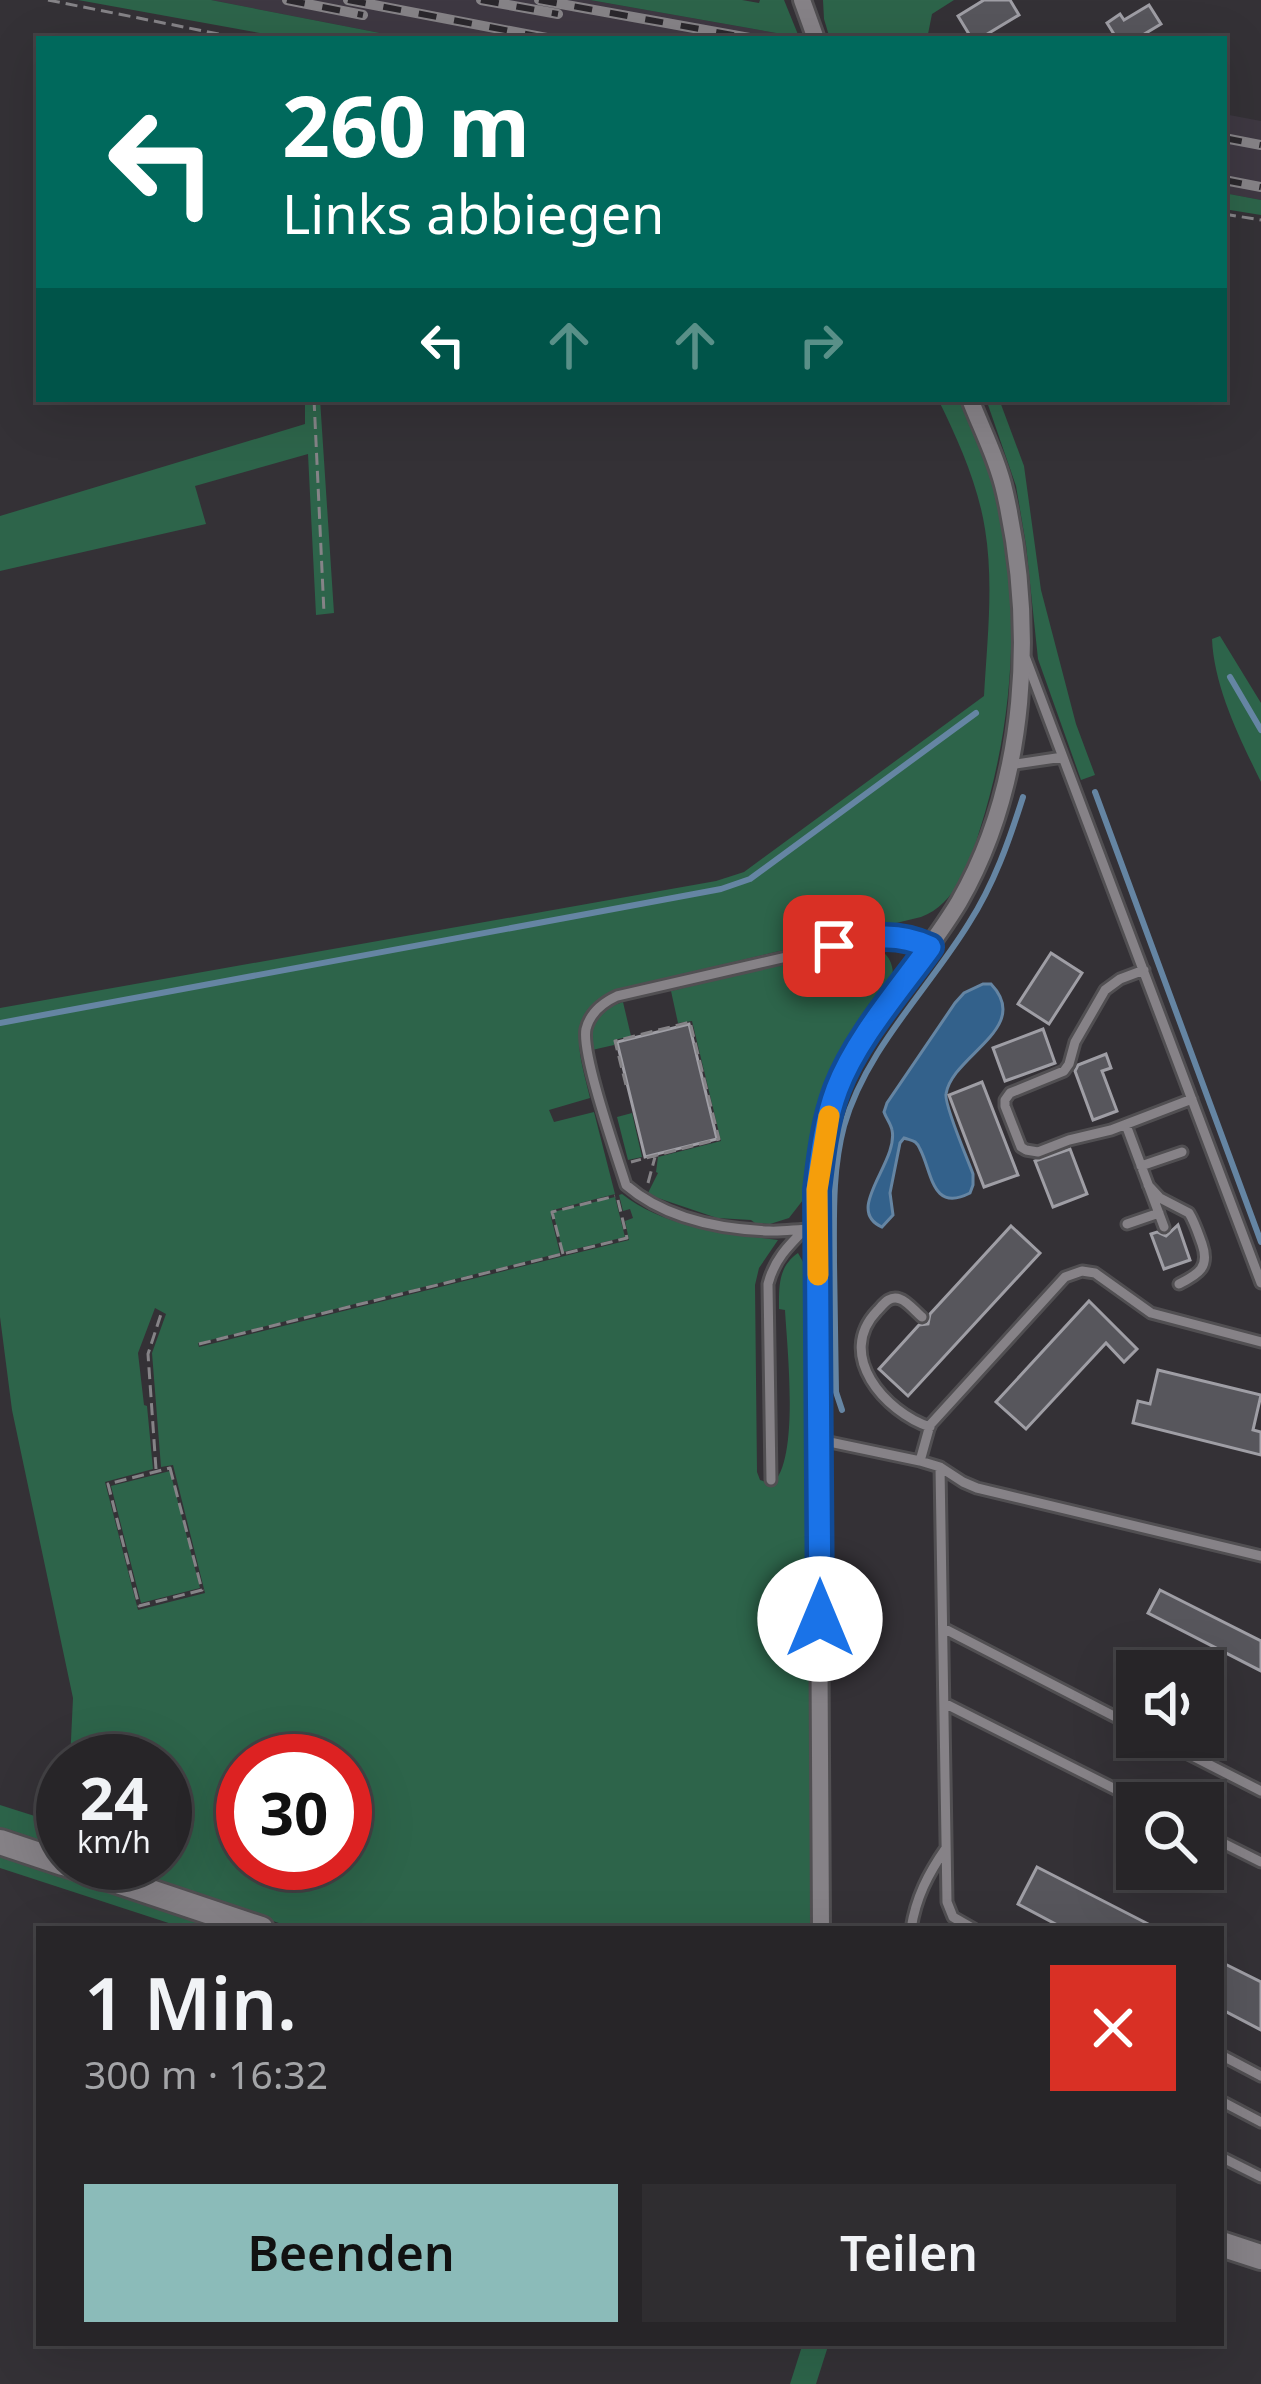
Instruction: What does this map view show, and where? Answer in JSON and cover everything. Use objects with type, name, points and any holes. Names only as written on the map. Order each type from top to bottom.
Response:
[{"type":"main road","points":[[0,1842],[36,1854]]},
{"type":"main road","points":[[144,1890],[252,1926]]},
{"type":"main road","points":[[1224,2245],[1261,2257]]},
{"type":"street","points":[[802,0],[815,36]]},
{"type":"street","points":[[821,1926],[820,1440],[811,1229],[821,1154],[838,1086],[973,876],[1009,766],[1023,649],[1016,551],[1004,488],[971,402]]},
{"type":"lane","points":[[1023,649],[1261,1282]]},
{"type":"lane","points":[[1009,766],[1063,757]]},
{"type":"lane","points":[[811,1229],[773,1232],[735,1227],[659,1208],[626,1185],[585,1041],[586,1027],[592,1014],[617,996],[878,936],[909,938],[930,947]]},
{"type":"lane","points":[[1144,970],[1105,990],[1064,1071],[1010,1093],[1005,1100],[1022,1147],[1032,1152],[1126,1125],[1192,1099]]},
{"type":"lane","points":[[1126,1125],[1164,1227]]},
{"type":"lane","points":[[1141,1166],[1182,1152]]},
{"type":"lane","points":[[1148,1184],[1160,1198],[1189,1214],[1206,1255],[1202,1270],[1179,1284]]},
{"type":"lane","points":[[1127,1224],[1159,1213]]},
{"type":"lane","points":[[771,1480],[768,1284],[779,1256],[811,1229]]},
{"type":"lane","points":[[920,1461],[930,1426],[1072,1273],[1095,1274],[1151,1312],[1261,1342]]},
{"type":"lane","points":[[922,1317],[902,1300],[887,1301],[863,1330],[861,1354],[873,1385],[906,1415],[930,1426]]},
{"type":"lane","points":[[820,1440],[940,1467],[977,1488],[1261,1556]]},
{"type":"lane","points":[[940,1467],[948,1910],[968,1926]]},
{"type":"lane","points":[[943,1628],[1116,1717]]},
{"type":"lane","points":[[944,1703],[1116,1789]]},
{"type":"lane","points":[[1195,1758],[1261,1792]]},
{"type":"lane","points":[[1224,1844],[1261,1862]]},
{"type":"lane","points":[[912,1926],[925,1879],[946,1848]]},
{"type":"lane","points":[[1224,2057],[1261,2076]]},
{"type":"lane","points":[[1224,2103],[1261,2122]]},
{"type":"lane","points":[[1224,2158],[1261,2177]]},
{"type":"path","points":[[48,0],[229,36]]},
{"type":"path","points":[[1227,214],[1261,220]]},
{"type":"path","points":[[314,402],[324,613]]},
{"type":"path","points":[[620,1164],[719,1139],[690,1022],[615,1041],[626,1085]]},
{"type":"path","points":[[642,1199],[655,1156]]},
{"type":"path","points":[[199,1344],[627,1238],[616,1192],[626,1185]]},
{"type":"path","points":[[563,1254],[552,1212],[617,1196]]},
{"type":"path","points":[[156,1472],[148,1354],[162,1311]]},
{"type":"path","points":[[170,1468],[202,1590],[139,1606],[108,1484],[156,1472],[170,1468]]},
{"type":"shaded area","points":[[211,0],[590,0],[793,36],[396,36]]},
{"type":"shaded area","points":[[1227,115],[1261,121],[1261,200],[1227,194]]},
{"type":"green space","points":[[78,0],[211,0],[396,36],[276,36]]},
{"type":"green space","points":[[590,0],[784,0],[799,36]]},
{"type":"green space","points":[[823,0],[954,0],[932,14],[928,36],[829,36]]},
{"type":"green space","points":[[1227,194],[1261,200],[1261,215],[1227,209]]},
{"type":"green space","points":[[305,402],[320,402],[334,613],[316,615],[308,454],[195,486],[206,524],[0,571],[0,516],[305,424]]},
{"type":"green space","points":[[939,402],[961,402],[993,481],[1004,535],[1011,620],[1007,705],[992,789],[966,868],[944,903],[921,917],[617,990],[588,1009],[579,1035],[590,1098],[549,1110],[554,1122],[594,1112],[615,1194],[553,1210],[560,1253],[198,1343],[199,1347],[629,1240],[625,1221],[633,1218],[630,1209],[623,1211],[622,1194],[677,1222],[778,1240],[759,1268],[755,1285],[757,1472],[760,1480],[772,1484],[781,1471],[789,1429],[788,1350],[785,1310],[779,1309],[780,1285],[783,1271],[798,1253],[807,1269],[812,1926],[288,1926],[179,1890],[192,1890],[192,1734],[71,1734],[73,1698],[12,1410],[0,1317],[0,1008],[716,881],[744,872],[984,696],[988,550],[972,479]],"holes":[[[155,1308],[166,1314],[152,1353],[161,1467],[173,1465],[205,1593],[138,1610],[105,1482],[153,1469],[138,1353]]]},
{"type":"green space","points":[[987,402],[1000,402],[1024,466],[1041,590],[1076,724],[1095,775],[1081,780],[1038,659],[1016,486]]},
{"type":"green space","points":[[1220,636],[1261,703],[1261,782],[1218,676],[1212,639]]},
{"type":"green space","points":[[864,944],[885,954],[893,975],[831,1077],[817,1118],[803,1200],[789,1218],[770,1224],[717,1218],[648,1193],[658,1173],[658,1157],[721,1141],[692,1021],[678,1023],[671,991]]},
{"type":"green space","points":[[623,1002],[631,1036],[592,1050],[591,1033],[597,1019]]},
{"type":"green space","points":[[632,1113],[642,1157],[628,1160],[617,1117]]},
{"type":"green space","points":[[615,1197],[625,1237],[563,1252],[553,1212]]},
{"type":"green space","points":[[170,1471],[200,1588],[141,1603],[111,1486]]},
{"type":"green space","points":[[0,1805],[36,1816],[36,1843],[0,1832]]},
{"type":"green space","points":[[0,1853],[36,1865],[36,1880],[0,1868]]},
{"type":"green space","points":[[67,1890],[113,1890],[223,1926],[178,1926]]},
{"type":"green space","points":[[802,2346],[828,2346],[816,2384],[790,2384]]},
{"type":"water","points":[[983,984],[991,984],[1003,1014],[997,1028],[951,1080],[946,1094],[973,1174],[970,1193],[957,1198],[940,1194],[919,1146],[904,1138],[890,1193],[893,1215],[882,1227],[868,1209],[892,1143],[884,1112],[887,1103],[955,1003]]},
{"type":"building","points":[[984,0],[1010,0],[1019,15],[984,36],[970,36],[958,16]]},
{"type":"building","points":[[1149,5],[1161,24],[1141,36],[1115,36],[1107,23],[1120,14],[1124,20]]},
{"type":"building","points":[[1051,953],[1082,973],[1049,1024],[1018,1004]]},
{"type":"building","points":[[689,1024],[717,1139],[645,1157],[617,1042]]},
{"type":"building","points":[[1043,1029],[1055,1063],[1005,1081],[993,1048]]},
{"type":"building","points":[[1106,1054],[1111,1068],[1102,1071],[1117,1111],[1093,1120],[1075,1071],[1078,1065]]},
{"type":"building","points":[[982,1082],[1018,1175],[984,1187],[949,1095]]},
{"type":"building","points":[[1070,1149],[1087,1194],[1053,1207],[1035,1161]]},
{"type":"building","points":[[1178,1225],[1190,1260],[1164,1269],[1151,1234],[1166,1236]]},
{"type":"building","points":[[1011,1226],[1040,1253],[908,1396],[879,1369],[919,1325],[928,1324],[930,1314]]},
{"type":"building","points":[[1089,1301],[1137,1349],[1124,1362],[1106,1343],[1026,1429],[996,1402]]},
{"type":"building","points":[[1158,1370],[1261,1395],[1253,1430],[1261,1432],[1261,1455],[1133,1423],[1138,1401],[1150,1404]]},
{"type":"building","points":[[1160,1590],[1261,1641],[1261,1671],[1224,1650],[1148,1613]]},
{"type":"building","points":[[1037,1867],[1152,1926],[1059,1926],[1018,1904]]},
{"type":"building","points":[[1224,1964],[1261,1982],[1261,2030],[1224,2011]]},
{"type":"waterway","points":[[1230,677],[1261,730]]},
{"type":"waterway","points":[[0,1023],[721,889],[750,879],[976,713]]},
{"type":"waterway","points":[[1095,792],[1261,1242]]},
{"type":"waterway","points":[[842,1410],[836,1392],[834,1229],[844,1126],[882,1046],[978,908],[1023,797]]},
{"type":"railway","points":[[287,0],[363,15]]},
{"type":"railway","points":[[348,0],[536,36]]},
{"type":"railway","points":[[481,0],[558,14]]},
{"type":"railway","points":[[539,0],[738,36]]},
{"type":"railway","points":[[1227,139],[1261,145]]},
{"type":"railway","points":[[1227,181],[1261,187]]},
{"type":"slow traffic","points":[[818,1275],[817,1190],[829,1116]]},
{"type":"route","points":[[820,1619],[817,1190],[821,1154],[838,1086],[930,947],[909,938],[878,936],[834,946]]}]
